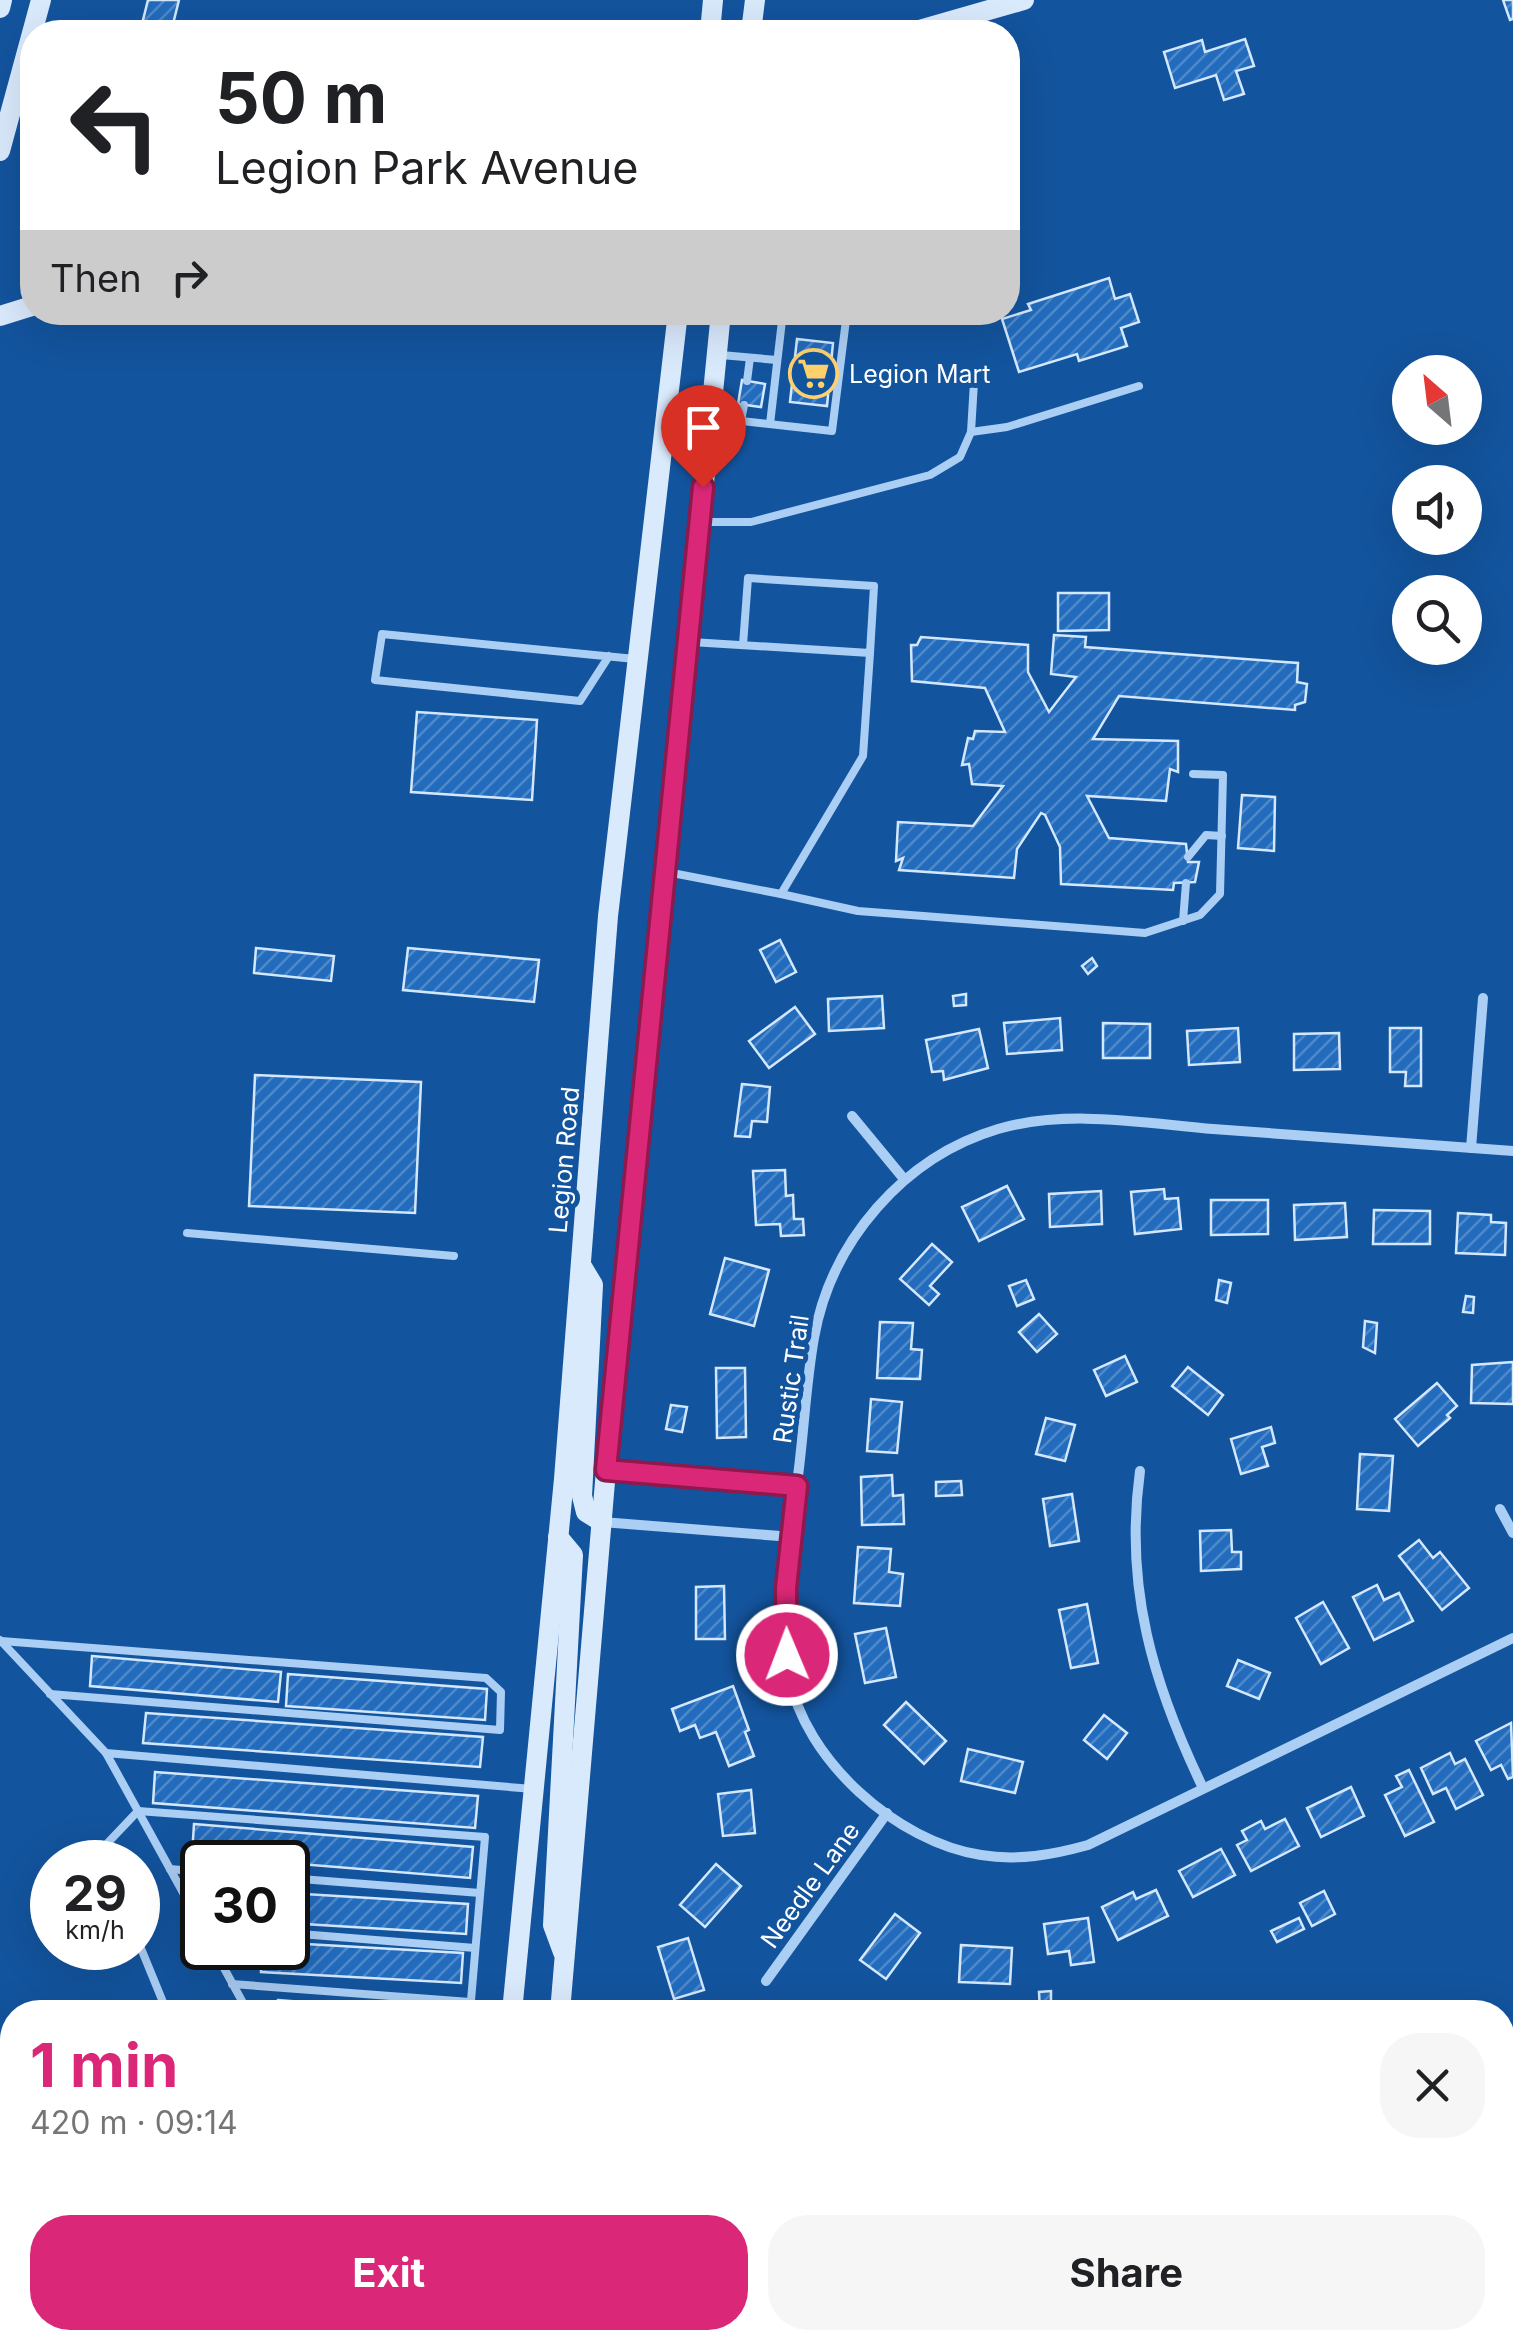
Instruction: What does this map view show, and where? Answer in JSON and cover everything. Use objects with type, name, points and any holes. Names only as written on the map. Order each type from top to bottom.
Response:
[{"type":"main road","points":[[0,8],[2,0]]},
{"type":"main road","points":[[954,20],[1024,0]]},
{"type":"main road","points":[[0,151],[20,77]]},
{"type":"main road","name":"Legion Road","points":[[513,2000],[558,1537],[608,916],[677,325]]},
{"type":"main road","points":[[561,2000],[606,1470],[719,325]]},
{"type":"main road","points":[[581,1265],[593,1285],[582,1496],[586,1512],[602,1522]]},
{"type":"main road","points":[[558,1537],[573,1554],[552,1925],[565,1959]]},
{"type":"street","points":[[1471,1148],[1483,998]]},
{"type":"street","points":[[852,1116],[904,1180]]},
{"type":"street","name":"Rustic Trail","points":[[1513,1151],[1073,1118],[1000,1129],[967,1140],[933,1159],[904,1180],[870,1214],[848,1246],[820,1310],[797,1486],[784,1633],[797,1706],[832,1765],[887,1813],[916,1832],[964,1851],[1015,1858],[1049,1856],[1088,1845],[1513,1638]]},
{"type":"street","points":[[606,1470],[797,1486]]},
{"type":"street","points":[[1140,1471],[1134,1511],[1134,1556],[1141,1612],[1164,1700],[1203,1788]]},
{"type":"street","points":[[1500,1509],[1513,1533]]},
{"type":"street","points":[[602,1522],[792,1537]]},
{"type":"street","name":"Needle Lane","points":[[766,1981],[887,1813]]},
{"type":"lane","points":[[770,424],[782,325]]},
{"type":"lane","points":[[710,417],[832,431],[845,325]]},
{"type":"lane","points":[[716,354],[778,360]]},
{"type":"lane","points":[[747,381],[750,358]]},
{"type":"lane","points":[[700,522],[752,522],[930,475],[960,457],[971,432],[974,382]]},
{"type":"lane","points":[[971,432],[1006,427],[1139,386]]},
{"type":"lane","points":[[742,421],[744,405]]},
{"type":"lane","points":[[743,646],[748,578],[874,586],[863,756],[781,894]]},
{"type":"lane","points":[[609,656],[580,701],[375,680],[382,634],[609,656],[638,659]]},
{"type":"lane","points":[[687,642],[870,653]]},
{"type":"lane","points":[[664,872],[858,911],[1145,932],[1200,915],[1220,894],[1223,775],[1193,774]]},
{"type":"lane","points":[[1188,857],[1206,835],[1222,836]]},
{"type":"lane","points":[[1183,921],[1186,882]]},
{"type":"lane","points":[[187,1232],[454,1256]]},
{"type":"lane","points":[[0,1640],[486,1678],[501,1692],[500,1730],[50,1694]]},
{"type":"lane","points":[[0,1640],[106,1753],[180,1887]]},
{"type":"lane","points":[[106,1753],[534,1789]]},
{"type":"lane","points":[[111,1840],[138,1812],[485,1837],[470,2000]]},
{"type":"lane","points":[[170,1869],[180,1870]]},
{"type":"lane","points":[[310,1880],[480,1893]]},
{"type":"lane","points":[[310,1936],[475,1948]]},
{"type":"lane","points":[[150,1970],[162,2000]]},
{"type":"lane","points":[[225,1970],[241,2000]]},
{"type":"lane","points":[[232,1984],[444,2000]]},
{"type":"building","points":[[148,0],[179,0],[174,20],[143,20]]},
{"type":"building","points":[[1503,0],[1513,0],[1513,19],[1510,20]]},
{"type":"building","points":[[1245,39],[1254,66],[1236,71],[1244,94],[1224,100],[1216,75],[1175,88],[1164,52],[1202,40],[1205,52]]},
{"type":"building","points":[[1109,278],[1115,299],[1130,294],[1139,322],[1121,328],[1127,346],[1079,361],[1077,354],[1019,372],[1004,325],[1020,325],[1020,313],[1031,310],[1028,304]]},
{"type":"building","points":[[797,339],[833,343],[827,406],[790,402]]},
{"type":"building","points":[[742,380],[765,384],[761,407],[738,404]]},
{"type":"building","points":[[1058,593],[1109,593],[1109,630],[1058,631]]},
{"type":"building","points":[[1054,635],[1086,637],[1085,647],[1298,663],[1297,682],[1307,684],[1305,702],[1295,705],[1295,710],[1119,696],[1093,739],[1178,741],[1178,772],[1170,769],[1166,801],[1087,796],[1109,838],[1186,844],[1188,862],[1199,862],[1195,882],[1174,883],[1173,890],[1061,884],[1060,847],[1041,813],[1017,849],[1014,878],[899,870],[903,858],[896,861],[898,822],[973,826],[1003,786],[972,784],[969,764],[962,765],[968,738],[973,739],[975,731],[1005,732],[985,688],[912,681],[911,645],[917,645],[921,637],[1028,645],[1028,672],[1049,712],[1076,677],[1051,674]]},
{"type":"building","points":[[417,712],[537,720],[532,800],[411,792]]},
{"type":"building","points":[[1242,795],[1275,797],[1274,851],[1238,848]]},
{"type":"building","points":[[780,940],[796,972],[776,982],[760,950]]},
{"type":"building","points":[[256,948],[334,956],[331,981],[254,973]]},
{"type":"building","points":[[408,948],[539,960],[534,1002],[403,990]]},
{"type":"building","points":[[1092,958],[1097,966],[1088,974],[1082,966]]},
{"type":"building","points":[[966,994],[966,1005],[954,1006],[953,996]]},
{"type":"building","points":[[882,996],[884,1028],[829,1031],[828,999]]},
{"type":"building","points":[[795,1007],[815,1034],[769,1068],[749,1041]]},
{"type":"building","points":[[1060,1018],[1062,1050],[1007,1054],[1004,1023]]},
{"type":"building","points":[[1103,1023],[1150,1024],[1150,1058],[1103,1058]]},
{"type":"building","points":[[1238,1028],[1240,1062],[1189,1065],[1187,1031]]},
{"type":"building","points":[[1390,1028],[1421,1028],[1421,1086],[1405,1086],[1406,1072],[1390,1072]]},
{"type":"building","points":[[979,1029],[988,1068],[944,1080],[943,1071],[932,1072],[926,1040]]},
{"type":"building","points":[[1339,1033],[1340,1069],[1294,1070],[1294,1034]]},
{"type":"building","points":[[255,1075],[421,1082],[415,1213],[249,1206]]},
{"type":"building","points":[[742,1084],[770,1087],[767,1122],[752,1121],[750,1137],[735,1136]]},
{"type":"building","points":[[785,1170],[786,1196],[793,1195],[794,1219],[803,1219],[804,1235],[781,1236],[780,1224],[756,1225],[753,1171]]},
{"type":"building","points":[[1007,1186],[1024,1219],[979,1241],[962,1207]]},
{"type":"building","points":[[1164,1189],[1165,1199],[1178,1198],[1181,1229],[1135,1234],[1131,1192]]},
{"type":"building","points":[[1101,1191],[1102,1224],[1050,1227],[1049,1194]]},
{"type":"building","points":[[1211,1200],[1268,1200],[1268,1234],[1211,1235]]},
{"type":"building","points":[[1345,1203],[1347,1237],[1295,1240],[1294,1205]]},
{"type":"building","points":[[1374,1210],[1430,1211],[1430,1244],[1373,1244]]},
{"type":"building","points":[[1458,1213],[1491,1215],[1491,1222],[1506,1223],[1505,1255],[1456,1253]]},
{"type":"building","points":[[932,1244],[952,1262],[930,1286],[939,1294],[929,1305],[900,1279]]},
{"type":"building","points":[[725,1258],[769,1270],[754,1326],[710,1314]]},
{"type":"building","points":[[1026,1280],[1034,1299],[1017,1306],[1009,1286]]},
{"type":"building","points":[[1219,1280],[1231,1283],[1227,1303],[1216,1300]]},
{"type":"building","points":[[1466,1296],[1474,1297],[1473,1313],[1463,1312]]},
{"type":"building","points":[[1039,1314],[1057,1334],[1037,1352],[1019,1332]]},
{"type":"building","points":[[1365,1321],[1377,1323],[1375,1353],[1363,1347]]},
{"type":"building","points":[[880,1322],[913,1323],[911,1349],[922,1350],[920,1379],[877,1378]]},
{"type":"building","points":[[1125,1356],[1137,1382],[1106,1396],[1094,1370]]},
{"type":"building","points":[[1513,1362],[1513,1404],[1471,1403],[1472,1365]]},
{"type":"building","points":[[1188,1367],[1223,1395],[1208,1415],[1172,1386]]},
{"type":"building","points":[[716,1368],[745,1368],[746,1437],[717,1438]]},
{"type":"building","points":[[1437,1383],[1457,1406],[1447,1415],[1450,1418],[1418,1446],[1395,1419]]},
{"type":"building","points":[[871,1399],[902,1402],[897,1453],[867,1451]]},
{"type":"building","points":[[671,1405],[687,1407],[682,1432],[666,1429]]},
{"type":"building","points":[[1046,1418],[1075,1425],[1065,1461],[1036,1454]]},
{"type":"building","points":[[1271,1427],[1275,1443],[1262,1447],[1268,1466],[1241,1474],[1231,1439]]},
{"type":"building","points":[[1360,1454],[1393,1456],[1389,1511],[1357,1509]]},
{"type":"building","points":[[892,1475],[893,1496],[903,1495],[904,1524],[862,1525],[861,1477]]},
{"type":"building","points":[[961,1481],[962,1495],[936,1496],[936,1482]]},
{"type":"building","points":[[1072,1494],[1079,1541],[1050,1546],[1043,1499]]},
{"type":"building","points":[[1231,1530],[1232,1552],[1241,1552],[1241,1569],[1201,1571],[1200,1531]]},
{"type":"building","points":[[1419,1540],[1433,1558],[1440,1552],[1469,1588],[1442,1610],[1399,1556]]},
{"type":"building","points":[[858,1547],[891,1549],[889,1572],[903,1574],[900,1606],[854,1603]]},
{"type":"building","points":[[1377,1585],[1384,1600],[1399,1593],[1413,1621],[1374,1640],[1353,1597]]},
{"type":"building","points":[[724,1586],[725,1639],[696,1639],[696,1587]]},
{"type":"building","points":[[1323,1602],[1349,1648],[1321,1664],[1296,1618]]},
{"type":"building","points":[[1087,1604],[1098,1663],[1071,1668],[1059,1610]]},
{"type":"building","points":[[886,1628],[896,1677],[865,1683],[855,1634]]},
{"type":"building","points":[[92,1656],[281,1672],[278,1702],[90,1686]]},
{"type":"building","points":[[1238,1660],[1270,1673],[1259,1699],[1227,1686]]},
{"type":"building","points":[[288,1674],[487,1689],[485,1720],[286,1706]]},
{"type":"building","points":[[733,1686],[754,1756],[729,1766],[716,1732],[700,1738],[695,1725],[680,1731],[672,1709]]},
{"type":"building","points":[[906,1702],[946,1741],[924,1764],[884,1725]]},
{"type":"building","points":[[146,1713],[483,1737],[480,1767],[143,1743]]},
{"type":"building","points":[[1104,1715],[1127,1733],[1107,1759],[1084,1740]]},
{"type":"building","points":[[1511,1723],[1513,1777],[1508,1779],[1501,1765],[1491,1770],[1476,1741]]},
{"type":"building","points":[[968,1749],[1023,1762],[1015,1793],[961,1781]]},
{"type":"building","points":[[1450,1753],[1455,1764],[1465,1759],[1483,1795],[1456,1809],[1446,1788],[1433,1794],[1421,1768]]},
{"type":"building","points":[[1409,1770],[1434,1822],[1405,1836],[1385,1795],[1402,1787],[1396,1776]]},
{"type":"building","points":[[155,1772],[478,1796],[475,1828],[153,1803]]},
{"type":"building","points":[[1351,1787],[1364,1816],[1321,1837],[1307,1808]]},
{"type":"building","points":[[751,1790],[755,1833],[723,1836],[718,1794]]},
{"type":"building","points":[[1285,1819],[1299,1846],[1251,1871],[1237,1845],[1247,1840],[1242,1831],[1261,1821],[1265,1829]]},
{"type":"building","points":[[194,1824],[473,1847],[470,1878],[310,1865],[310,1840],[193,1840]]},
{"type":"building","points":[[1221,1849],[1235,1875],[1193,1897],[1179,1871]]},
{"type":"building","points":[[716,1864],[741,1886],[705,1927],[680,1905]]},
{"type":"building","points":[[1156,1890],[1168,1916],[1118,1940],[1102,1907],[1133,1892],[1136,1899]]},
{"type":"building","points":[[1324,1891],[1335,1914],[1312,1926],[1300,1903]]},
{"type":"building","points":[[310,1894],[468,1904],[466,1934],[310,1924]]},
{"type":"building","points":[[895,1914],[920,1933],[886,1979],[860,1960]]},
{"type":"building","points":[[1088,1918],[1094,1962],[1071,1965],[1069,1951],[1048,1954],[1044,1924]]},
{"type":"building","points":[[1299,1918],[1304,1929],[1277,1942],[1271,1931]]},
{"type":"building","points":[[688,1938],[704,1990],[674,1999],[658,1947]]},
{"type":"building","points":[[310,1944],[463,1953],[461,1983],[261,1972],[310,1970]]},
{"type":"building","points":[[961,1945],[1012,1948],[1010,1984],[959,1982]]},
{"type":"building","points":[[1051,1991],[1051,2000],[1039,2000],[1039,1992]]},
{"type":"place","name":"Legion Mart","points":[[814,374]]},
{"type":"route","points":[[703,487],[606,1470],[797,1486],[786,1588],[787,1655]]}]
